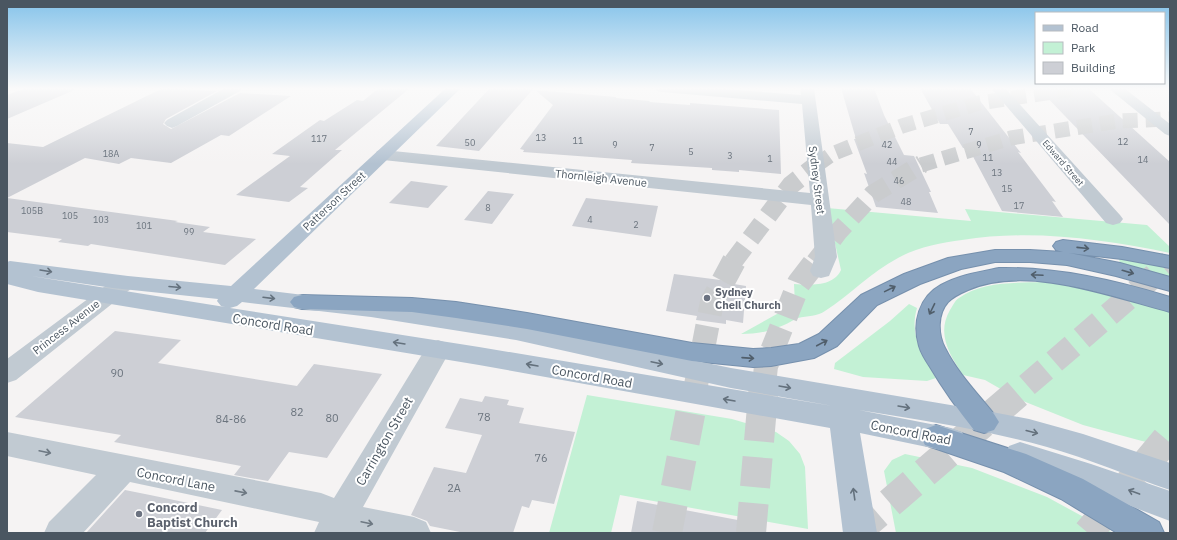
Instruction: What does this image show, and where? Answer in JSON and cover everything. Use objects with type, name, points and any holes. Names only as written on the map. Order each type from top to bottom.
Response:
[{"type":"highway","points":[[912,279],[937,262],[963,252],[1007,244],[1081,247],[1170,262]]},
{"type":"highway","points":[[302,302],[412,305],[456,310],[527,321],[692,352],[759,358],[805,352],[828,340],[869,300],[912,279],[956,263],[995,256],[1030,256],[1082,262],[1120,270],[1170,284]]},
{"type":"highway","points":[[984,422],[950,377],[931,346],[927,326],[930,311],[940,296],[960,284],[983,277],[1013,274],[1048,276],[1094,284],[1137,294],[1170,305]]},
{"type":"highway","points":[[936,437],[1015,464],[1072,489],[1147,533]]},
{"type":"main road","name":"Patterson Street","points":[[216,315],[262,268],[427,113]]},
{"type":"main road","name":"Concord Road","points":[[7,268],[33,269],[124,282],[302,302],[518,332],[734,378],[866,400],[984,422],[1078,444],[1170,477]]},
{"type":"main road","name":"Concord Road","points":[[7,277],[38,285],[216,315],[438,349],[843,419],[936,437],[1017,454],[1092,477],[1170,506]]},
{"type":"main road","points":[[860,533],[843,414],[845,408],[850,404],[866,400]]},
{"type":"main road","points":[[795,411],[817,420],[839,440],[848,453]]},
{"type":"street","points":[[172,123],[190,113]]},
{"type":"street","name":"Sydney Street","points":[[809,113],[826,256],[821,271]]},
{"type":"street","name":"Edward Street","points":[[1020,113],[1112,219]]},
{"type":"street","points":[[1148,113],[1168,128]]},
{"type":"street","name":"Thornleigh Avenue","points":[[382,155],[819,200]]},
{"type":"street","name":"Princess Avenue","points":[[7,373],[124,282]]},
{"type":"street","name":"Carrington Street","points":[[336,524],[438,349]]},
{"type":"street","name":"Concord Lane","points":[[7,444],[321,508],[336,524],[361,522],[414,533]]},
{"type":"street","points":[[61,533],[123,468]]},
{"type":"green space","points":[[827,208],[971,221],[965,209],[1147,225],[1170,247],[1170,253],[1067,237],[1014,235],[962,240],[929,246],[905,254],[888,264],[822,313],[798,318],[767,331],[741,334],[795,304],[794,284],[820,284],[833,280],[837,276],[841,270]]},
{"type":"green space","points":[[1119,259],[1170,268],[1170,278],[1120,263]]},
{"type":"green space","points":[[1043,282],[1118,295],[1170,311],[1170,447],[1083,425],[1018,399],[985,380],[963,375],[949,352],[946,344],[944,327],[950,310],[956,300],[968,292],[978,288],[1000,284]]},
{"type":"green space","points":[[909,304],[917,308],[915,327],[918,344],[936,378],[927,381],[863,377],[834,369],[835,363],[890,321]]},
{"type":"green space","points":[[587,395],[732,419],[776,432],[789,441],[800,454],[805,467],[808,529],[620,495],[611,533],[549,533]]},
{"type":"green space","points":[[905,454],[972,468],[1047,497],[1113,533],[896,533],[884,471],[892,460]]},
{"type":"building","points":[[7,113],[20,113],[7,119]]},
{"type":"building","points":[[112,113],[177,113],[166,119],[163,124],[171,129],[201,113],[264,113],[229,136],[221,135],[171,163],[131,158],[119,164],[85,158],[7,198],[7,143],[43,147]]},
{"type":"building","points":[[336,113],[380,113],[335,150],[342,150],[300,187],[308,188],[289,202],[236,195],[290,156],[272,154],[320,120],[324,121]]},
{"type":"building","points":[[467,113],[512,113],[479,151],[436,146]]},
{"type":"building","points":[[547,113],[779,113],[781,174],[631,163],[632,160],[523,152],[524,150],[520,149]]},
{"type":"building","points":[[848,113],[883,113],[904,155],[914,156],[931,192],[929,192],[938,213],[876,207],[864,173],[867,174],[854,139],[856,139]]},
{"type":"building","points":[[934,113],[990,113],[1021,153],[1018,152],[1056,202],[1052,201],[1063,217],[1002,211],[969,149],[963,148],[948,124],[940,124]]},
{"type":"building","points":[[1062,113],[1116,113],[1170,162],[1170,225]]},
{"type":"building","points":[[411,181],[448,186],[428,208],[389,203]]},
{"type":"building","points":[[488,191],[514,194],[492,224],[464,220]]},
{"type":"building","points":[[7,198],[178,221],[175,222],[210,227],[203,232],[256,239],[225,265],[91,244],[88,246],[58,242],[62,239],[7,232]]},
{"type":"building","points":[[586,198],[658,206],[651,237],[572,226]]},
{"type":"building","name":"Sydney Cheil Church","points":[[674,274],[728,281],[728,283],[746,286],[743,323],[726,320],[726,324],[696,320],[697,316],[666,311]]},
{"type":"building","points":[[115,331],[181,340],[158,363],[297,386],[314,364],[382,374],[327,458],[289,452],[268,481],[234,475],[241,466],[114,442],[121,435],[15,417]]},
{"type":"building","points":[[485,396],[509,400],[507,405],[524,408],[519,423],[575,432],[554,504],[532,500],[529,508],[522,506],[513,533],[465,533],[430,526],[427,521],[411,515],[434,467],[466,473],[482,435],[445,428],[460,398],[482,402]]},
{"type":"building","name":"Concord Baptist Church","points":[[125,490],[222,510],[205,533],[86,533]]},
{"type":"building","points":[[637,501],[759,524],[759,533],[631,533]]},
{"type":"tunnel","points":[[817,165],[832,154],[902,126],[945,113]]},
{"type":"tunnel","points":[[921,165],[1011,138],[1118,121],[1170,119]]},
{"type":"tunnel","points":[[733,262],[791,185],[818,164]]},
{"type":"tunnel","points":[[815,262],[839,231],[873,194],[922,164]]},
{"type":"tunnel","points":[[696,385],[712,302],[734,261]]},
{"type":"tunnel","points":[[764,385],[766,366],[799,283],[816,261]]},
{"type":"tunnel","points":[[1027,385],[1170,262]]},
{"type":"tunnel","points":[[667,533],[696,384]]},
{"type":"tunnel","points":[[751,533],[764,384]]},
{"type":"tunnel","points":[[855,533],[1028,384]]},
{"type":"tunnel","points":[[1088,533],[1170,435]]},
{"type":"place","name":"Sydney Cheil Church","points":[[707,298]]},
{"type":"place","name":"Concord Baptist Church","points":[[139,514]]}]
